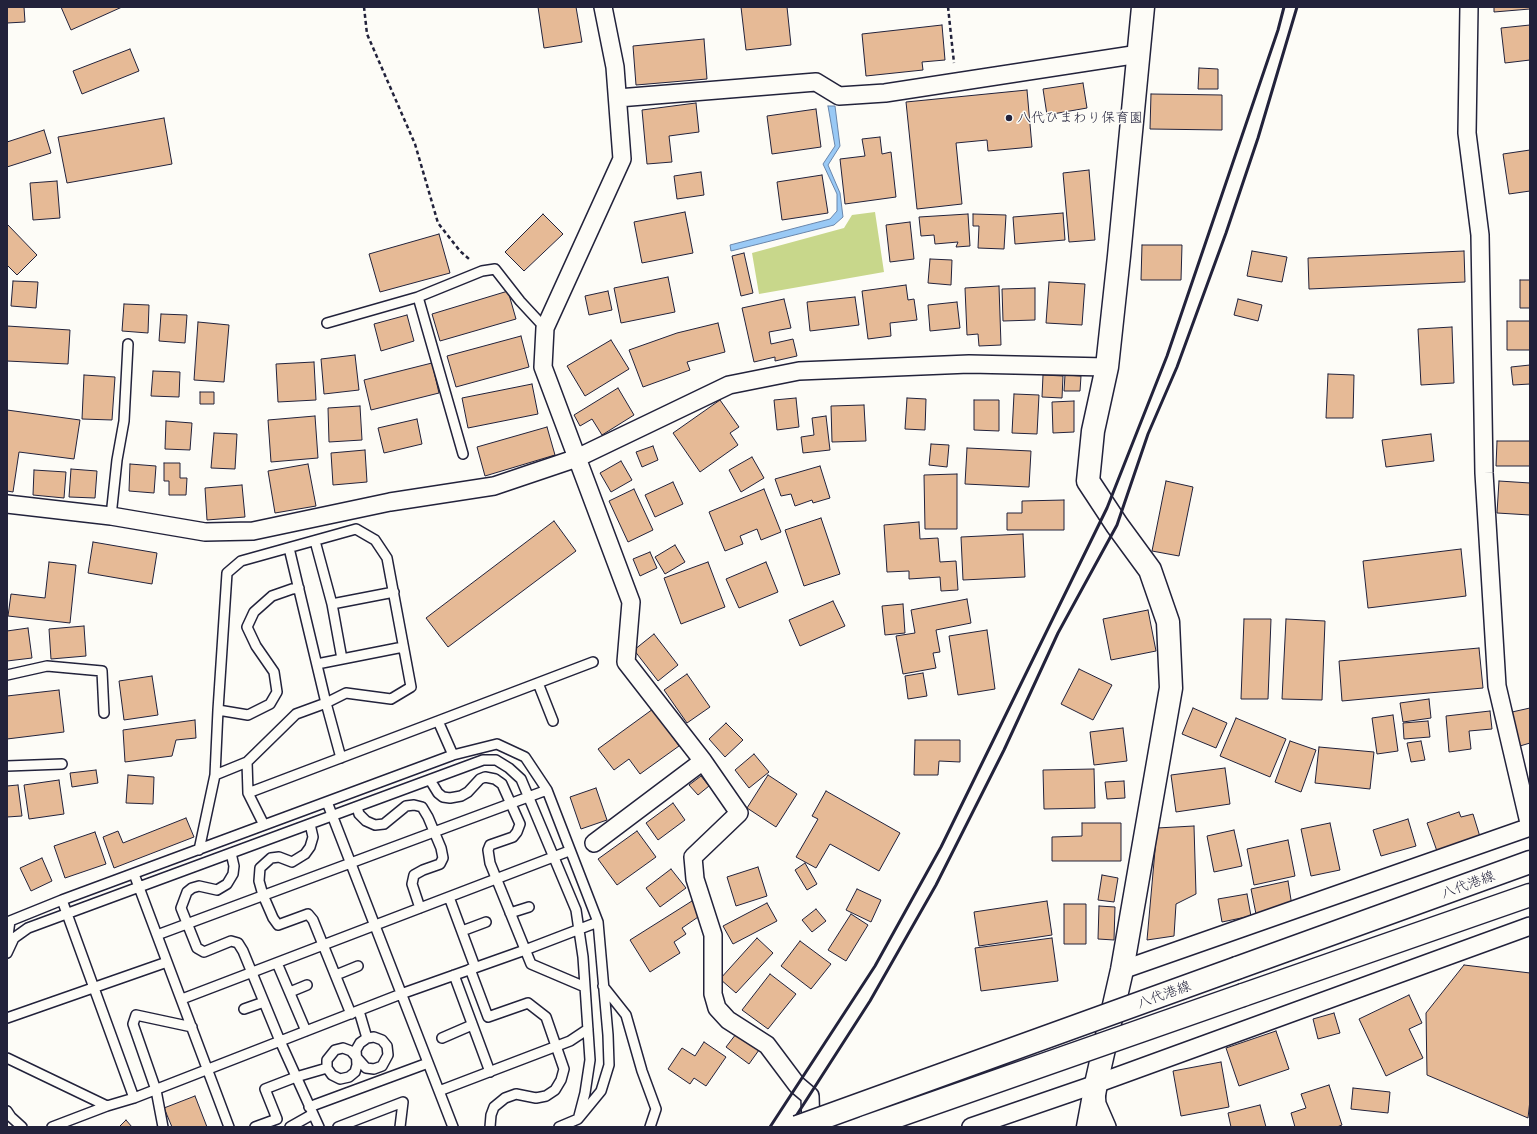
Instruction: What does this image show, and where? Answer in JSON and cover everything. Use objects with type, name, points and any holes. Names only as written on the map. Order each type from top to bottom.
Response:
[{"type":"main road","points":[[1088,1127],[1096,1084],[1122,970],[1171,688],[1168,622],[1150,570],[1117,526],[1088,481],[1093,431],[1107,367],[1143,7]]},
{"type":"main road","name":"八代港線","points":[[797,1127],[1530,862]]},
{"type":"main road","name":"八代港線","points":[[866,1127],[1530,895]]},
{"type":"street","points":[[603,7],[615,67],[622,159],[545,328],[542,367],[631,602],[626,662],[703,761],[739,813],[693,857],[696,879],[713,935],[713,994],[717,1008],[728,1020],[767,1044],[797,1085],[810,1096],[811,1127]]},
{"type":"street","points":[[1122,970],[1530,827],[1497,686],[1484,473],[1480,234],[1467,134],[1469,7]]},
{"type":"street","points":[[618,98],[816,82],[839,96],[885,93],[1139,54]]},
{"type":"street","points":[[7,504],[111,516],[205,532],[253,531],[390,502],[494,486],[577,458],[729,385],[799,371],[969,364],[1107,367]]},
{"type":"street","points":[[594,843],[703,761]]},
{"type":"street","points":[[971,1127],[1096,1084],[1530,926]]},
{"type":"street","points":[[1096,1084],[1097,1104],[1107,1127]]},
{"type":"lane","points":[[327,322],[418,297],[482,270],[495,269],[520,302],[545,328]]},
{"type":"lane","points":[[418,297],[463,454]]},
{"type":"lane","points":[[111,516],[117,460],[124,420],[128,344]]},
{"type":"lane","points":[[199,850],[215,775],[227,573],[241,561],[356,529],[375,540],[387,558],[411,687],[391,699],[346,693],[326,703],[296,714],[247,762],[215,775]]},
{"type":"lane","points":[[315,541],[332,604],[342,659]]},
{"type":"lane","points":[[289,548],[326,703],[341,758]]},
{"type":"lane","points":[[218,710],[248,716],[270,704],[277,692],[274,672],[256,646],[247,627],[254,612],[272,596],[299,588]]},
{"type":"lane","points":[[332,604],[394,592]]},
{"type":"lane","points":[[317,664],[403,647]]},
{"type":"lane","points":[[248,793],[593,662]]},
{"type":"lane","points":[[7,675],[47,666],[102,671],[104,714]]},
{"type":"lane","points":[[538,683],[553,721]]},
{"type":"lane","points":[[438,721],[453,755]]},
{"type":"lane","points":[[7,943],[10,921],[62,900],[453,755],[496,744],[525,757],[547,790],[569,851],[598,922],[609,1065],[601,1091],[578,1119],[559,1127]]},
{"type":"lane","points":[[7,953],[14,938],[28,928],[483,760],[496,760],[509,768],[521,779],[576,910],[585,987],[590,1060],[585,1094],[578,1119]]},
{"type":"lane","points":[[247,762],[248,793],[264,825]]},
{"type":"lane","points":[[7,766],[62,764]]},
{"type":"lane","points":[[430,780],[438,794],[443,797],[450,798],[461,796],[468,792],[480,779],[485,777],[494,779],[502,784],[512,803],[520,824],[513,837],[490,845],[488,850],[490,863],[525,950],[531,964],[585,987]]},
{"type":"lane","points":[[157,935],[547,790]]},
{"type":"lane","points":[[327,802],[453,1127]]},
{"type":"lane","points":[[357,807],[359,814],[366,821],[375,825],[384,824],[406,806],[414,805],[422,808],[435,831],[443,858],[440,864],[414,875],[412,884],[420,908]]},
{"type":"lane","points":[[310,824],[313,837],[310,847],[305,854],[292,862],[279,857],[271,858],[260,868],[260,881],[263,895],[272,918],[278,925],[308,914],[313,920],[336,975],[367,1038]]},
{"type":"lane","points":[[182,999],[569,851]]},
{"type":"lane","points":[[231,853],[234,866],[233,874],[228,884],[217,890],[198,886],[192,888],[187,892],[181,908],[197,948],[204,952],[231,941],[238,943],[244,951],[280,1041],[319,1127]]},
{"type":"lane","points":[[134,874],[229,1127]]},
{"type":"lane","points":[[449,897],[462,931],[488,1017],[528,1003],[546,1017],[564,1069],[561,1080],[555,1090],[546,1096],[536,1098],[516,1094],[505,1098],[494,1106],[491,1115],[490,1127]]},
{"type":"lane","points":[[62,900],[134,1098]]},
{"type":"lane","points":[[510,913],[529,907]]},
{"type":"lane","points":[[462,931],[486,922]]},
{"type":"lane","points":[[52,1127],[107,1106],[156,1090],[401,994],[525,950],[598,922]]},
{"type":"lane","points":[[7,1018],[167,962]]},
{"type":"lane","points":[[277,963],[306,1031]]},
{"type":"lane","points":[[336,975],[358,966]]},
{"type":"lane","points":[[454,975],[490,1072]]},
{"type":"lane","points":[[290,992],[307,985]]},
{"type":"lane","points":[[603,986],[626,1015],[642,1071],[656,1109],[650,1127]]},
{"type":"lane","points":[[244,1009],[264,1002]]},
{"type":"lane","points":[[163,1127],[156,1090],[133,1024],[136,1015],[192,1028]]},
{"type":"lane","points":[[442,1038],[472,1025]]},
{"type":"lane","points":[[439,1090],[556,1047],[570,1041],[588,1029]]},
{"type":"lane","points":[[357,1058],[352,1052],[343,1048],[335,1050],[327,1060],[327,1068],[332,1075],[340,1079],[348,1077],[355,1072],[357,1065],[357,1058],[356,1050],[360,1043],[367,1038],[374,1037],[382,1040],[387,1046],[388,1054],[382,1066],[374,1069],[366,1068],[357,1058]]},
{"type":"lane","points":[[7,1058],[107,1106]]},
{"type":"lane","points":[[290,1127],[311,1110],[428,1063]]},
{"type":"lane","points":[[255,1127],[277,1119],[265,1089],[296,1077],[327,1068]]},
{"type":"lane","points":[[338,1127],[403,1102],[400,1127]]},
{"type":"lane","points":[[7,1111],[22,1127]]},
{"type":"path","points":[[364,7],[367,34],[415,144],[438,223],[460,251],[482,270]]},
{"type":"path","points":[[948,7],[956,83]]},
{"type":"green space","points":[[875,212],[884,272],[759,294],[752,253],[844,228],[852,215]]},
{"type":"water","points":[[828,106],[835,106],[840,146],[828,165],[840,193],[843,217],[834,225],[731,251],[730,245],[830,219],[837,211],[837,194],[823,164],[835,146]]},
{"type":"building","points":[[7,7],[24,7],[25,22],[7,23]]},
{"type":"building","points":[[61,7],[122,7],[71,30]]},
{"type":"building","points":[[538,7],[576,7],[582,42],[544,48]]},
{"type":"building","points":[[741,7],[787,7],[791,45],[746,50]]},
{"type":"building","points":[[1494,7],[1530,7],[1530,9],[1494,12]]},
{"type":"building","points":[[942,25],[945,60],[922,62],[923,70],[866,76],[862,34]]},
{"type":"building","points":[[1530,25],[1530,60],[1505,63],[1501,28]]},
{"type":"building","points":[[704,39],[707,79],[636,85],[633,46]]},
{"type":"building","points":[[130,49],[139,71],[82,94],[73,71]]},
{"type":"building","points":[[1199,68],[1218,69],[1218,89],[1198,89]]},
{"type":"building","points":[[1083,83],[1087,108],[1047,115],[1043,89]]},
{"type":"building","points":[[1027,90],[1032,147],[988,151],[987,140],[956,143],[962,204],[917,209],[906,102]]},
{"type":"building","points":[[1151,94],[1222,95],[1222,130],[1150,129]]},
{"type":"building","points":[[696,103],[699,132],[669,136],[672,162],[647,164],[642,110]]},
{"type":"building","points":[[816,109],[821,147],[772,154],[767,116]]},
{"type":"building","points":[[164,118],[172,164],[67,183],[58,137]]},
{"type":"building","points":[[44,130],[51,153],[7,167],[7,142]]},
{"type":"building","points":[[880,137],[882,154],[891,152],[896,197],[845,204],[840,159],[865,156],[862,139]]},
{"type":"building","points":[[1530,150],[1530,191],[1509,194],[1503,154]]},
{"type":"building","points":[[1089,170],[1095,240],[1069,242],[1063,173]]},
{"type":"building","points":[[701,172],[704,195],[677,199],[674,176]]},
{"type":"building","points":[[822,175],[828,213],[782,220],[777,182]]},
{"type":"building","points":[[57,181],[60,218],[33,220],[30,183]]},
{"type":"building","points":[[685,212],[693,253],[642,263],[634,222]]},
{"type":"building","points":[[1063,213],[1065,240],[1015,244],[1013,217]]},
{"type":"building","points":[[543,214],[563,234],[524,271],[505,252]]},
{"type":"building","points":[[968,214],[970,246],[956,247],[958,242],[935,244],[934,235],[921,236],[919,217]]},
{"type":"building","points":[[973,214],[1006,215],[1004,249],[978,248],[979,226],[973,226]]},
{"type":"building","points":[[910,222],[914,259],[890,262],[886,225]]},
{"type":"building","points":[[7,224],[37,255],[17,275],[7,265]]},
{"type":"building","points":[[439,234],[450,273],[380,292],[369,254]]},
{"type":"building","points":[[1142,245],[1182,245],[1181,280],[1141,280]]},
{"type":"building","points":[[1252,251],[1287,257],[1282,282],[1247,276]]},
{"type":"building","points":[[1464,251],[1465,282],[1309,289],[1308,258]]},
{"type":"building","points":[[744,253],[753,293],[741,296],[732,256]]},
{"type":"building","points":[[930,259],[952,260],[951,285],[928,283]]},
{"type":"building","points":[[668,277],[675,312],[621,323],[614,288]]},
{"type":"building","points":[[1520,280],[1530,280],[1530,308],[1520,308]]},
{"type":"building","points":[[13,281],[38,282],[36,308],[11,306]]},
{"type":"building","points":[[1049,282],[1085,284],[1082,325],[1046,323]]},
{"type":"building","points":[[906,285],[908,300],[914,299],[917,320],[890,323],[891,336],[868,339],[862,291]]},
{"type":"building","points":[[999,286],[1001,345],[979,346],[978,334],[967,335],[965,288]]},
{"type":"building","points":[[1035,288],[1035,320],[1003,321],[1002,289]]},
{"type":"building","points":[[508,291],[516,319],[440,341],[432,314]]},
{"type":"building","points":[[608,291],[612,310],[589,315],[585,296]]},
{"type":"building","points":[[855,297],[859,325],[810,331],[807,302]]},
{"type":"building","points":[[784,299],[791,328],[769,332],[771,344],[793,339],[797,356],[775,361],[775,357],[754,362],[742,308]]},
{"type":"building","points":[[1238,299],[1262,305],[1258,321],[1234,315]]},
{"type":"building","points":[[957,302],[960,328],[930,331],[928,305]]},
{"type":"building","points":[[124,304],[149,305],[148,333],[122,331]]},
{"type":"building","points":[[161,314],[187,315],[185,343],[159,341]]},
{"type":"building","points":[[407,315],[414,341],[381,351],[374,324]]},
{"type":"building","points":[[1507,321],[1530,321],[1530,350],[1507,350]]},
{"type":"building","points":[[198,322],[229,325],[224,382],[194,380]]},
{"type":"building","points":[[718,323],[725,352],[687,362],[690,370],[643,387],[629,350],[677,333]]},
{"type":"building","points":[[7,326],[70,330],[68,364],[7,361]]},
{"type":"building","points":[[1452,327],[1454,383],[1421,385],[1418,329]]},
{"type":"building","points":[[521,336],[529,367],[456,387],[447,356]]},
{"type":"building","points":[[611,340],[629,369],[585,396],[567,366]]},
{"type":"building","points":[[355,355],[359,390],[324,394],[321,359]]},
{"type":"building","points":[[314,362],[316,400],[278,402],[276,364]]},
{"type":"building","points":[[432,363],[439,393],[371,410],[364,380]]},
{"type":"building","points":[[1530,365],[1530,384],[1513,385],[1511,367]]},
{"type":"building","points":[[153,371],[180,372],[179,397],[151,396]]},
{"type":"building","points":[[1328,374],[1354,375],[1353,418],[1326,418]]},
{"type":"building","points":[[84,375],[115,377],[112,420],[82,419]]},
{"type":"building","points":[[1043,375],[1063,376],[1062,398],[1042,397]]},
{"type":"building","points":[[1065,375],[1081,376],[1080,391],[1064,391]]},
{"type":"building","points":[[532,384],[538,414],[468,428],[462,398]]},
{"type":"building","points":[[618,388],[634,415],[602,435],[592,419],[580,426],[574,415]]},
{"type":"building","points":[[200,392],[214,392],[214,404],[200,404]]},
{"type":"building","points":[[1014,394],[1039,395],[1037,434],[1012,433]]},
{"type":"building","points":[[796,398],[799,427],[777,430],[774,400]]},
{"type":"building","points":[[907,398],[926,399],[925,430],[905,429]]},
{"type":"building","points":[[720,400],[739,427],[730,433],[738,445],[700,472],[673,433]]},
{"type":"building","points":[[974,400],[999,400],[999,431],[974,430]]},
{"type":"building","points":[[1074,401],[1074,432],[1053,433],[1052,402]]},
{"type":"building","points":[[864,405],[866,441],[832,442],[831,406]]},
{"type":"building","points":[[360,406],[362,440],[329,442],[328,408]]},
{"type":"building","points":[[7,410],[80,420],[74,459],[19,452],[13,492],[7,491]]},
{"type":"building","points":[[315,416],[318,458],[271,462],[268,420]]},
{"type":"building","points":[[826,416],[830,450],[803,453],[801,437],[814,435],[812,418]]},
{"type":"building","points":[[417,419],[422,444],[384,453],[378,428]]},
{"type":"building","points":[[166,421],[192,423],[190,450],[165,449]]},
{"type":"building","points":[[547,427],[555,455],[485,476],[477,447]]},
{"type":"building","points":[[214,433],[237,434],[235,469],[211,468]]},
{"type":"building","points":[[1431,434],[1434,461],[1386,467],[1382,440]]},
{"type":"building","points":[[1497,441],[1530,441],[1530,466],[1496,466]]},
{"type":"building","points":[[931,444],[949,445],[947,467],[929,465]]},
{"type":"building","points":[[653,446],[658,460],[642,467],[636,452]]},
{"type":"building","points":[[967,448],[1031,451],[1029,487],[965,484]]},
{"type":"building","points":[[365,450],[367,482],[333,485],[331,453]]},
{"type":"building","points":[[752,457],[764,478],[741,492],[729,470]]},
{"type":"building","points":[[621,461],[632,480],[611,492],[600,473]]},
{"type":"building","points":[[164,463],[180,463],[180,478],[187,478],[186,495],[169,495],[169,481],[164,481]]},
{"type":"building","points":[[130,464],[156,466],[154,493],[129,491]]},
{"type":"building","points":[[308,464],[316,506],[275,513],[268,471]]},
{"type":"building","points":[[820,466],[830,498],[813,503],[812,500],[795,506],[791,494],[781,496],[775,479]]},
{"type":"building","points":[[71,469],[97,471],[95,498],[69,497]]},
{"type":"building","points":[[34,470],[66,472],[64,498],[33,495]]},
{"type":"building","points":[[957,474],[957,529],[925,529],[924,475]]},
{"type":"building","points":[[1166,481],[1193,487],[1179,556],[1152,551]]},
{"type":"building","points":[[1499,481],[1530,483],[1530,515],[1497,513]]},
{"type":"building","points":[[673,482],[683,504],[655,517],[645,495]]},
{"type":"building","points":[[242,485],[245,517],[207,520],[205,488]]},
{"type":"building","points":[[634,489],[653,530],[628,542],[609,501]]},
{"type":"building","points":[[764,489],[781,532],[761,540],[757,529],[740,536],[743,544],[725,551],[709,512]]},
{"type":"building","points":[[1064,500],[1064,530],[1007,530],[1007,513],[1022,513],[1022,501]]},
{"type":"building","points":[[821,518],[840,574],[804,586],[785,530]]},
{"type":"building","points":[[554,521],[576,551],[448,647],[426,618]]},
{"type":"building","points":[[919,522],[920,539],[938,538],[940,562],[956,561],[958,590],[941,591],[940,577],[909,579],[909,571],[887,572],[884,525]]},
{"type":"building","points":[[1023,534],[1025,577],[963,580],[961,537]]},
{"type":"building","points":[[93,542],[157,553],[152,584],[88,573]]},
{"type":"building","points":[[675,545],[685,562],[665,574],[655,557]]},
{"type":"building","points":[[1461,549],[1466,596],[1368,608],[1363,561]]},
{"type":"building","points":[[650,552],[657,568],[640,576],[633,559]]},
{"type":"building","points":[[49,562],[76,565],[70,623],[8,616],[11,594],[45,598]]},
{"type":"building","points":[[708,562],[725,607],[681,624],[664,578]]},
{"type":"building","points":[[766,562],[778,592],[739,608],[726,579]]},
{"type":"building","points":[[967,599],[971,623],[936,630],[940,652],[933,653],[936,668],[903,674],[896,636],[915,633],[911,610]]},
{"type":"building","points":[[833,601],[845,626],[800,646],[789,620]]},
{"type":"building","points":[[903,604],[905,633],[885,635],[882,606]]},
{"type":"building","points":[[1148,610],[1156,651],[1111,660],[1103,619]]},
{"type":"building","points":[[1244,619],[1271,619],[1268,699],[1241,699]]},
{"type":"building","points":[[1286,619],[1325,621],[1322,700],[1282,699]]},
{"type":"building","points":[[84,626],[86,656],[51,659],[49,629]]},
{"type":"building","points":[[28,628],[32,658],[7,661],[7,631]]},
{"type":"building","points":[[987,630],[995,689],[958,695],[949,636]]},
{"type":"building","points":[[654,634],[678,665],[658,681],[634,650]]},
{"type":"building","points":[[1479,648],[1483,688],[1342,701],[1339,661]]},
{"type":"building","points":[[1079,669],[1112,685],[1093,720],[1061,704]]},
{"type":"building","points":[[923,673],[927,696],[908,699],[905,676]]},
{"type":"building","points":[[687,674],[710,707],[687,723],[664,690]]},
{"type":"building","points":[[152,676],[158,715],[124,720],[119,681]]},
{"type":"building","points":[[59,690],[64,732],[7,739],[7,696]]},
{"type":"building","points":[[1429,699],[1431,718],[1403,722],[1400,703]]},
{"type":"building","points":[[1193,708],[1227,723],[1216,748],[1182,734]]},
{"type":"building","points":[[1530,708],[1530,743],[1520,746],[1512,712]]},
{"type":"building","points":[[653,709],[679,746],[640,774],[629,759],[614,770],[598,749]]},
{"type":"building","points":[[1490,711],[1492,729],[1469,731],[1471,749],[1449,752],[1446,716]]},
{"type":"building","points":[[1393,715],[1398,751],[1377,754],[1372,718]]},
{"type":"building","points":[[1236,718],[1286,739],[1270,777],[1220,756]]},
{"type":"building","points":[[195,720],[196,738],[176,740],[172,756],[125,762],[123,730]]},
{"type":"building","points":[[1428,721],[1430,737],[1404,739],[1403,723]]},
{"type":"building","points":[[726,723],[743,740],[725,757],[709,739]]},
{"type":"building","points":[[1123,728],[1127,761],[1094,765],[1090,732]]},
{"type":"building","points":[[915,740],[960,740],[960,762],[939,761],[938,775],[914,775]]},
{"type":"building","points":[[1290,741],[1316,750],[1301,792],[1275,782]]},
{"type":"building","points":[[1421,741],[1425,760],[1411,762],[1407,743]]},
{"type":"building","points":[[1319,747],[1374,752],[1370,789],[1315,783]]},
{"type":"building","points":[[754,754],[769,772],[749,788],[735,770]]},
{"type":"building","points":[[1225,768],[1230,804],[1176,812],[1171,775]]},
{"type":"building","points":[[1094,769],[1095,808],[1044,809],[1043,770]]},
{"type":"building","points":[[96,770],[98,783],[72,787],[70,773]]},
{"type":"building","points":[[128,775],[154,777],[153,804],[126,803]]},
{"type":"building","points":[[768,775],[797,794],[776,827],[747,808]]},
{"type":"building","points":[[701,776],[709,786],[698,795],[689,785]]},
{"type":"building","points":[[59,780],[64,814],[29,819],[24,785]]},
{"type":"building","points":[[1124,781],[1125,798],[1107,799],[1105,782]]},
{"type":"building","points":[[18,785],[22,816],[7,817],[7,786]]},
{"type":"building","points":[[596,788],[607,820],[581,829],[570,797]]},
{"type":"building","points":[[826,791],[900,833],[879,871],[830,844],[816,868],[796,857],[818,819],[812,816]]},
{"type":"building","points":[[673,803],[685,820],[658,840],[646,823]]},
{"type":"building","points":[[1459,812],[1461,817],[1473,814],[1481,840],[1438,854],[1427,823]]},
{"type":"building","points":[[186,818],[194,837],[114,868],[103,837],[118,831],[123,843]]},
{"type":"building","points":[[1408,819],[1416,846],[1381,856],[1373,830]]},
{"type":"building","points":[[1082,823],[1121,823],[1121,861],[1052,861],[1052,837],[1082,836]]},
{"type":"building","points":[[1330,823],[1340,870],[1311,876],[1301,829]]},
{"type":"building","points":[[1194,826],[1196,894],[1176,904],[1174,936],[1147,940],[1157,828]]},
{"type":"building","points":[[1234,830],[1242,866],[1214,872],[1207,836]]},
{"type":"building","points":[[637,831],[656,857],[617,885],[598,859]]},
{"type":"building","points":[[95,832],[106,864],[65,878],[54,846]]},
{"type":"building","points":[[1288,840],[1295,876],[1254,885],[1247,849]]},
{"type":"building","points":[[42,858],[52,881],[31,891],[20,868]]},
{"type":"building","points":[[805,863],[817,884],[807,890],[795,870]]},
{"type":"building","points":[[758,867],[767,896],[736,906],[727,877]]},
{"type":"building","points":[[671,869],[686,888],[660,907],[646,888]]},
{"type":"building","points":[[1102,875],[1118,878],[1114,902],[1098,900]]},
{"type":"building","points":[[1288,881],[1292,906],[1256,914],[1251,889]]},
{"type":"building","points":[[857,889],[881,900],[871,922],[846,910]]},
{"type":"building","points":[[1247,894],[1251,916],[1222,922],[1218,899]]},
{"type":"building","points":[[692,901],[701,915],[682,928],[686,934],[674,942],[680,953],[650,972],[630,940]]},
{"type":"building","points":[[1047,901],[1052,935],[979,946],[974,912]]},
{"type":"building","points":[[767,903],[777,921],[733,944],[723,926]]},
{"type":"building","points":[[1064,904],[1086,904],[1086,944],[1064,944]]},
{"type":"building","points":[[1099,906],[1115,907],[1114,940],[1098,939]]},
{"type":"building","points":[[816,909],[826,921],[812,932],[802,920]]},
{"type":"building","points":[[851,914],[868,925],[846,961],[828,950]]},
{"type":"building","points":[[757,938],[773,953],[736,993],[720,979]]},
{"type":"building","points":[[1052,938],[1058,981],[981,991],[975,948]]},
{"type":"building","points":[[800,941],[831,964],[811,989],[781,966]]},
{"type":"building","points":[[1464,965],[1530,973],[1530,1100],[1528,1118],[1427,1075],[1426,1013]]},
{"type":"building","points":[[770,974],[796,994],[768,1029],[742,1010]]},
{"type":"building","points":[[1409,995],[1422,1023],[1409,1029],[1423,1058],[1386,1076],[1359,1019]]},
{"type":"building","points":[[1334,1013],[1340,1033],[1318,1039],[1313,1019]]},
{"type":"building","points":[[1276,1031],[1289,1069],[1239,1086],[1226,1048]]},
{"type":"building","points":[[736,1034],[759,1050],[749,1064],[726,1047]]},
{"type":"building","points":[[704,1042],[726,1057],[706,1086],[694,1078],[690,1084],[668,1069],[682,1048],[695,1056]]},
{"type":"building","points":[[1221,1062],[1229,1107],[1181,1116],[1173,1071]]},
{"type":"building","points":[[1329,1085],[1342,1125],[1337,1127],[1295,1127],[1291,1113],[1306,1108],[1301,1094]]},
{"type":"building","points":[[1353,1088],[1390,1092],[1388,1113],[1351,1109]]},
{"type":"building","points":[[195,1096],[207,1127],[172,1127],[164,1108]]},
{"type":"building","points":[[1260,1105],[1266,1127],[1231,1127],[1228,1113]]},
{"type":"building","points":[[126,1120],[132,1127],[119,1127]]},
{"type":"railway","points":[[770,1127],[875,966],[941,847],[1107,508],[1167,356],[1278,30],[1284,7]]},
{"type":"railway","points":[[789,1127],[870,1001],[936,885],[1004,750],[1058,633],[1117,525],[1148,434],[1177,367],[1226,233],[1258,138],[1297,7]]},
{"type":"place","name":"八代ひまわり保育園","points":[[1009,118]]}]
